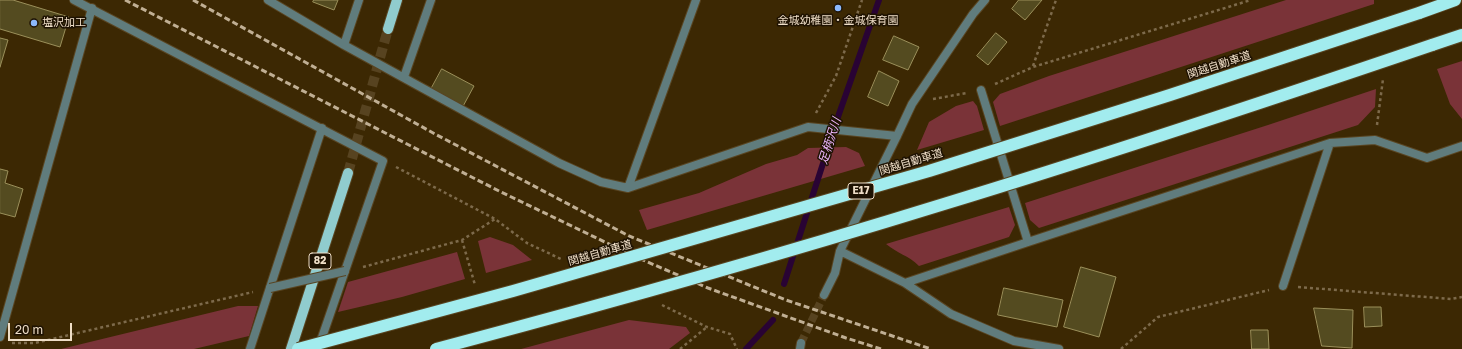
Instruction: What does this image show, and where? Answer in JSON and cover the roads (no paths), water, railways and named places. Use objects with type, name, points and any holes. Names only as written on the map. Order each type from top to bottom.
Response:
[{"type":"highway","name":"関越自動車道","points":[[298,349],[529,287],[929,171],[1170,95],[1456,0]]},
{"type":"highway","points":[[436,349],[729,268],[944,204],[1178,130],[1462,35]]},
{"type":"main road","points":[[388,29],[397,0]]},
{"type":"main road","name":"82","points":[[291,349],[348,173]]},
{"type":"street","points":[[74,0],[383,160],[318,349]]},
{"type":"street","points":[[268,0],[344,45],[559,163],[601,182],[628,188],[811,128],[897,136]]},
{"type":"street","points":[[344,45],[359,0]]},
{"type":"street","points":[[404,77],[431,0]]},
{"type":"street","points":[[628,188],[696,0]]},
{"type":"street","points":[[824,295],[835,273],[840,251],[912,104],[973,14],[985,0]]},
{"type":"street","points":[[4,340],[92,8]]},
{"type":"street","points":[[981,90],[1028,242]]},
{"type":"street","points":[[250,349],[322,128]]},
{"type":"street","points":[[905,283],[1330,143],[1375,140],[1427,158],[1462,146]]},
{"type":"street","points":[[1283,286],[1330,143]]},
{"type":"street","points":[[840,251],[905,283],[951,314],[1014,341],[1059,349]]},
{"type":"street","points":[[270,288],[345,271]]},
{"type":"waterway","name":"足柄沢川","points":[[784,284],[839,114],[879,0]]},
{"type":"waterway","name":"足柄沢川","points":[[746,349],[773,320]]},
{"type":"tunnel","points":[[348,173],[388,29]]},
{"type":"tunnel","points":[[801,343],[824,295]]},
{"type":"railway","points":[[125,0],[499,191],[636,257],[708,288],[846,338],[881,349]]},
{"type":"railway","points":[[193,0],[435,134],[629,236],[786,300],[931,349]]},
{"type":"place","name":"金城幼稚園・金城保育園","points":[[838,8]]},
{"type":"place","name":"塩沢加工","points":[[34,23]]}]
